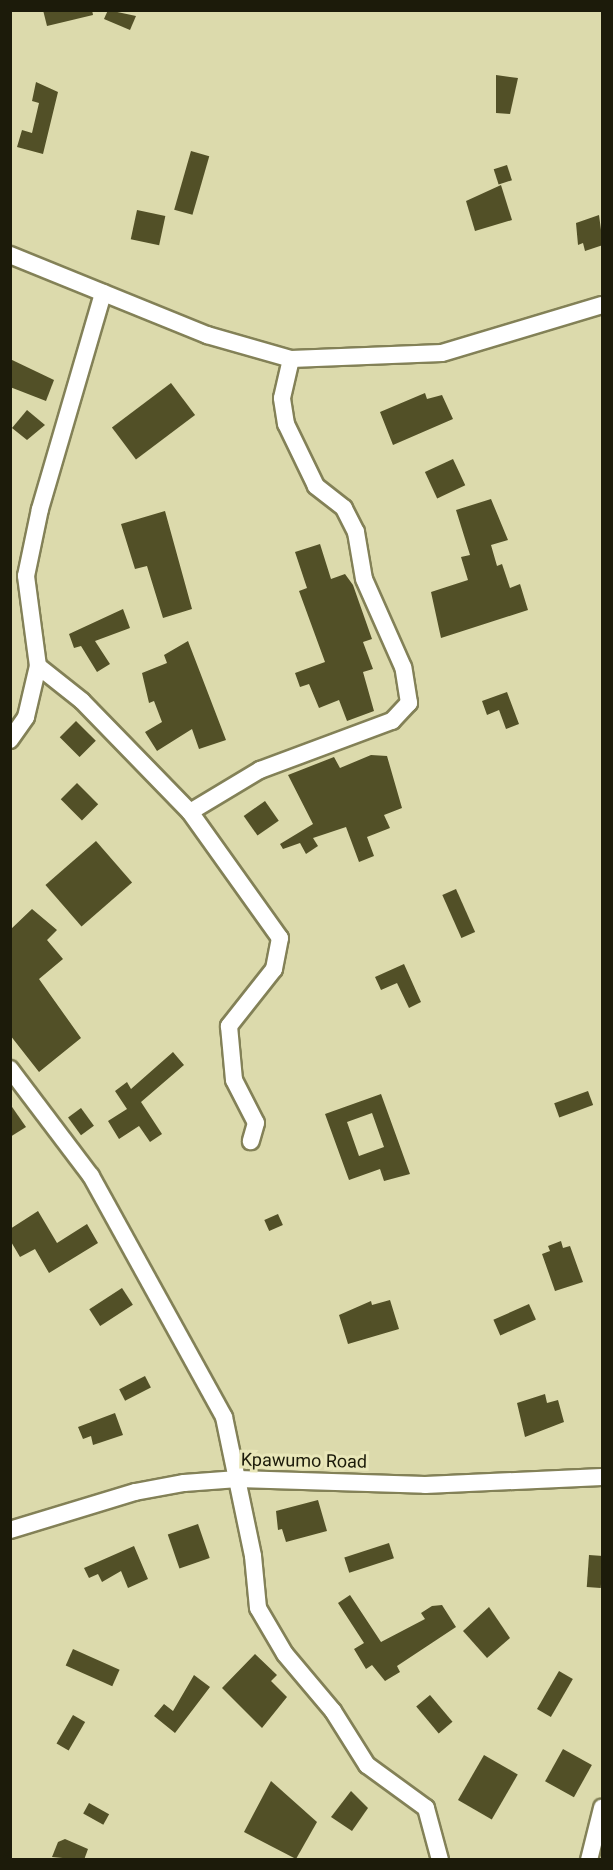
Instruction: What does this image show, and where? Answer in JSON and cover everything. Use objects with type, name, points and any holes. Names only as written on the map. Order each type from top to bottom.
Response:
[{"type":"street","points":[[10,255],[207,335],[291,359],[442,353],[603,306]]},
{"type":"street","points":[[10,740],[26,717],[38,666],[26,576],[40,509],[103,293]]},
{"type":"street","points":[[190,812],[260,770],[392,721],[409,703],[403,667],[364,579],[356,532],[344,508],[316,486],[286,424],[282,398],[291,359]]},
{"type":"street","points":[[38,666],[82,701],[190,812],[280,938],[274,969],[229,1026],[234,1080],[256,1123],[251,1141]]},
{"type":"street","points":[[10,1069],[91,1176],[224,1417],[254,1556],[258,1608],[285,1654],[333,1711],[367,1765],[426,1808],[440,1860]]},
{"type":"street","name":"Kpawumo Road","points":[[10,1530],[135,1492],[238,1479],[425,1485],[603,1478]]},
{"type":"street","points":[[589,1860],[603,1808]]},
{"type":"building","points":[[43,10],[92,10],[93,15],[47,26]]},
{"type":"building","points":[[108,10],[136,16],[130,30],[104,19]]},
{"type":"building","points":[[496,75],[518,78],[510,114],[496,113]]},
{"type":"building","points":[[36,82],[58,92],[43,154],[17,147],[22,130],[32,133],[39,103],[32,101]]},
{"type":"building","points":[[191,151],[209,156],[192,215],[174,210]]},
{"type":"building","points":[[507,165],[512,180],[499,185],[494,169]]},
{"type":"building","points":[[501,185],[512,220],[475,231],[466,201]]},
{"type":"building","points":[[137,210],[165,216],[159,245],[131,239]]},
{"type":"building","points":[[599,215],[603,245],[585,251],[583,243],[578,245],[576,223]]},
{"type":"building","points":[[10,359],[54,380],[46,401],[10,387]]},
{"type":"building","points":[[171,383],[195,415],[136,459],[112,428]]},
{"type":"building","points":[[425,393],[427,399],[442,395],[453,419],[393,445],[380,412]]},
{"type":"building","points":[[27,410],[45,425],[27,440],[12,428]]},
{"type":"building","points":[[453,459],[465,485],[437,498],[425,472]]},
{"type":"building","points":[[491,499],[508,540],[491,545],[497,566],[502,564],[510,588],[520,584],[528,610],[441,638],[431,592],[468,580],[461,557],[470,555],[456,510]]},
{"type":"building","points":[[165,511],[192,609],[163,618],[147,566],[135,569],[121,524]]},
{"type":"building","points":[[320,544],[331,579],[345,574],[353,585],[372,639],[363,642],[373,669],[363,672],[374,711],[347,721],[339,700],[319,708],[309,684],[300,687],[295,673],[325,662],[299,591],[307,588],[295,552]]},
{"type":"building","points":[[123,609],[130,628],[95,641],[110,664],[97,672],[81,646],[74,648],[69,634]]},
{"type":"building","points":[[188,641],[226,740],[199,749],[192,729],[157,751],[145,732],[162,722],[154,701],[149,703],[142,673],[167,663],[164,655]]},
{"type":"building","points":[[507,692],[519,724],[506,729],[499,710],[487,715],[482,701]]},
{"type":"building","points":[[76,721],[96,741],[80,757],[60,737]]},
{"type":"building","points":[[371,755],[387,756],[402,808],[384,815],[390,828],[367,837],[374,856],[359,862],[346,827],[313,838],[318,846],[306,854],[300,843],[283,849],[280,844],[313,824],[288,775],[334,757],[340,768]]},
{"type":"building","points":[[77,783],[98,804],[82,820],[61,799]]},
{"type":"building","points":[[265,801],[279,821],[257,836],[244,816]]},
{"type":"building","points":[[96,841],[132,883],[82,926],[45,885]]},
{"type":"building","points":[[456,889],[475,932],[461,938],[442,895]]},
{"type":"building","points":[[32,909],[57,930],[47,940],[63,959],[39,979],[81,1038],[39,1072],[10,1035],[10,930]]},
{"type":"building","points":[[404,964],[421,1002],[409,1008],[397,983],[381,990],[375,977]]},
{"type":"building","points":[[173,1052],[184,1065],[141,1102],[162,1134],[150,1142],[139,1126],[119,1139],[108,1121],[127,1109],[115,1091],[127,1082],[131,1089]]},
{"type":"building","points":[[588,1091],[593,1105],[559,1117],[554,1103]]},
{"type":"building","points":[[381,1094],[410,1174],[384,1181],[380,1169],[349,1180],[325,1114]],"holes":[[[372,1113],[384,1147],[359,1156],[347,1122]]]},
{"type":"building","points":[[10,1104],[26,1127],[10,1137]]},
{"type":"building","points":[[81,1108],[94,1126],[81,1135],[68,1117]]},
{"type":"building","points":[[38,1211],[57,1243],[87,1224],[98,1243],[49,1273],[35,1249],[20,1257],[10,1240],[10,1229]]},
{"type":"building","points":[[278,1214],[283,1225],[269,1231],[264,1220]]},
{"type":"building","points":[[561,1241],[563,1248],[570,1246],[583,1282],[555,1291],[542,1254],[550,1251],[548,1246]]},
{"type":"building","points":[[122,1288],[133,1305],[100,1326],[89,1309]]},
{"type":"building","points":[[390,1300],[399,1329],[348,1344],[339,1315],[371,1301],[372,1305]]},
{"type":"building","points":[[529,1304],[536,1320],[500,1335],[493,1320]]},
{"type":"building","points":[[145,1376],[151,1388],[125,1401],[119,1389]]},
{"type":"building","points":[[545,1394],[547,1403],[558,1400],[564,1422],[525,1437],[517,1403]]},
{"type":"building","points":[[115,1413],[123,1435],[93,1445],[91,1436],[83,1439],[78,1427]]},
{"type":"building","points":[[318,1500],[327,1531],[286,1542],[282,1529],[278,1530],[276,1511]]},
{"type":"building","points":[[198,1524],[210,1558],[179,1568],[168,1534]]},
{"type":"building","points":[[389,1543],[394,1558],[349,1573],[344,1558]]},
{"type":"building","points":[[134,1546],[148,1579],[128,1588],[121,1571],[102,1582],[98,1574],[89,1578],[84,1568]]},
{"type":"building","points":[[589,1555],[602,1556],[601,1588],[587,1587]]},
{"type":"building","points":[[350,1595],[381,1642],[425,1619],[421,1613],[432,1606],[442,1605],[456,1627],[397,1666],[400,1672],[385,1681],[372,1665],[366,1669],[354,1649],[364,1643],[338,1603]]},
{"type":"building","points":[[489,1607],[510,1638],[487,1658],[463,1631]]},
{"type":"building","points":[[73,1649],[120,1670],[112,1686],[66,1665]]},
{"type":"building","points":[[255,1654],[277,1675],[271,1681],[287,1697],[262,1728],[222,1688]]},
{"type":"building","points":[[559,1671],[573,1679],[551,1717],[537,1709]]},
{"type":"building","points":[[194,1675],[210,1687],[175,1733],[154,1716],[164,1704],[173,1711]]},
{"type":"building","points":[[430,1695],[452,1722],[439,1733],[416,1707]]},
{"type":"building","points":[[73,1715],[85,1722],[69,1751],[56,1744]]},
{"type":"building","points":[[563,1749],[592,1765],[574,1797],[545,1781]]},
{"type":"building","points":[[484,1755],[518,1774],[492,1820],[458,1800]]},
{"type":"building","points":[[271,1781],[317,1822],[296,1859],[244,1832]]},
{"type":"building","points":[[351,1791],[368,1808],[352,1831],[331,1817]]},
{"type":"building","points":[[89,1803],[109,1814],[103,1825],[83,1813]]},
{"type":"building","points":[[65,1839],[88,1849],[84,1860],[52,1857],[58,1842]]}]
